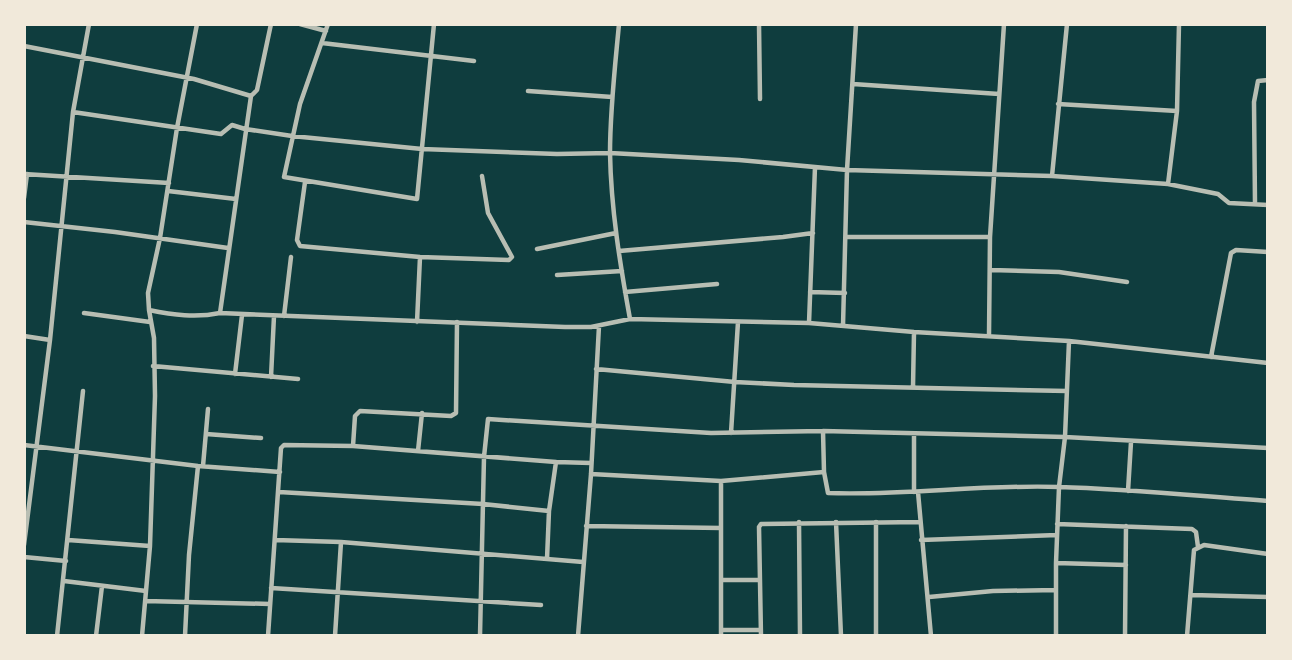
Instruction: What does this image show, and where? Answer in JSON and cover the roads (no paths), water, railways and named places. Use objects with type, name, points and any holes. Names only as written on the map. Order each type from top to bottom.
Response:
[{"type":"street","points":[[24,545],[51,340],[73,112],[89,24]]},
{"type":"street","points":[[142,635],[150,546],[153,460],[154,338],[149,310],[150,277],[160,238],[197,24]]},
{"type":"street","points":[[220,313],[245,129],[251,96],[257,90],[271,24]]},
{"type":"street","points":[[300,24],[326,31]]},
{"type":"street","points":[[328,24],[300,104],[284,177],[416,199],[434,24]]},
{"type":"street","points":[[619,24],[610,153],[616,233],[629,319]]},
{"type":"street","points":[[759,24],[760,99]]},
{"type":"street","points":[[843,326],[847,170],[856,24]]},
{"type":"street","points":[[989,336],[990,237],[1004,24]]},
{"type":"street","points":[[1052,176],[1067,24]]},
{"type":"street","points":[[1168,184],[1177,111],[1179,24]]},
{"type":"street","points":[[322,43],[474,61]]},
{"type":"street","points":[[24,46],[186,78],[251,96]]},
{"type":"street","points":[[1255,204],[1254,102],[1258,81],[1268,79]]},
{"type":"street","points":[[853,84],[999,94]]},
{"type":"street","points":[[528,92],[612,97]]},
{"type":"street","points":[[1058,104],[1177,111]]},
{"type":"street","points":[[73,112],[221,134],[229,125],[292,136],[422,149],[557,154],[610,153],[739,160],[847,170],[1052,176],[1168,184],[1217,194],[1229,203],[1268,205]]},
{"type":"street","points":[[809,323],[815,167]]},
{"type":"street","points":[[24,198],[26,174],[169,183]]},
{"type":"street","points":[[305,182],[297,240],[300,246],[420,257],[511,258],[488,213],[482,176]]},
{"type":"street","points":[[168,191],[236,199]]},
{"type":"street","points":[[24,222],[228,248]]},
{"type":"street","points":[[537,249],[616,233]]},
{"type":"street","points":[[619,251],[813,233]]},
{"type":"street","points":[[846,237],[990,237]]},
{"type":"street","points":[[1211,357],[1231,253],[1236,250],[1268,252]]},
{"type":"street","points":[[284,316],[291,257]]},
{"type":"street","points":[[416,322],[420,257]]},
{"type":"street","points":[[991,270],[1059,272],[1127,282]]},
{"type":"street","points":[[556,275],[622,271]]},
{"type":"street","points":[[625,292],[717,285]]},
{"type":"street","points":[[810,292],[845,293]]},
{"type":"street","points":[[149,310],[184,316],[220,313],[565,327],[599,326],[629,319],[809,323],[1069,341],[1268,363]]},
{"type":"street","points":[[84,313],[150,322]]},
{"type":"street","points":[[235,374],[242,315]]},
{"type":"street","points":[[271,377],[274,316]]},
{"type":"street","points":[[353,446],[357,413],[451,416],[456,413],[457,322]]},
{"type":"street","points":[[731,433],[738,322]]},
{"type":"street","points":[[578,635],[592,463],[599,326]]},
{"type":"street","points":[[913,387],[914,332]]},
{"type":"street","points":[[24,336],[51,340]]},
{"type":"street","points":[[1056,635],[1057,524],[1065,437],[1069,341]]},
{"type":"street","points":[[153,366],[298,379]]},
{"type":"street","points":[[596,369],[734,382],[1067,391]]},
{"type":"street","points":[[57,635],[83,391]]},
{"type":"street","points":[[186,635],[187,603],[208,410]]},
{"type":"street","points":[[418,451],[422,413]]},
{"type":"street","points":[[480,635],[484,457],[488,419],[731,433],[823,431],[1065,437],[1268,448]]},
{"type":"street","points":[[823,431],[824,472],[828,493],[1059,486],[1268,501]]},
{"type":"street","points":[[206,434],[261,438]]},
{"type":"street","points":[[914,434],[916,492],[931,635]]},
{"type":"street","points":[[1128,491],[1131,442]]},
{"type":"street","points":[[268,635],[281,448],[284,444],[353,446],[592,463]]},
{"type":"street","points":[[24,445],[201,466],[280,472]]},
{"type":"street","points":[[547,559],[549,511],[556,462]]},
{"type":"street","points":[[591,474],[721,481],[824,472]]},
{"type":"street","points":[[721,481],[721,633],[760,633],[759,527],[764,523],[920,522]]},
{"type":"street","points":[[279,492],[483,504],[549,511]]},
{"type":"street","points":[[799,522],[800,635]]},
{"type":"street","points":[[836,522],[841,635]]},
{"type":"street","points":[[876,522],[876,635]]},
{"type":"street","points":[[1057,524],[1192,529],[1196,532],[1198,547]]},
{"type":"street","points":[[586,526],[721,528]]},
{"type":"street","points":[[1125,635],[1126,526]]},
{"type":"street","points":[[921,540],[1057,535]]},
{"type":"street","points":[[68,540],[150,546]]},
{"type":"street","points":[[275,540],[341,542],[583,562]]},
{"type":"street","points":[[335,635],[341,542]]},
{"type":"street","points":[[1198,547],[1268,554]]},
{"type":"street","points":[[1187,635],[1194,550],[1198,547]]},
{"type":"street","points":[[24,556],[66,561]]},
{"type":"street","points":[[1056,563],[1126,565]]},
{"type":"street","points":[[722,580],[760,580]]},
{"type":"street","points":[[64,581],[146,591]]},
{"type":"street","points":[[96,635],[102,586]]},
{"type":"street","points":[[271,588],[541,605]]},
{"type":"street","points":[[929,597],[993,591],[1056,590]]},
{"type":"street","points":[[1191,594],[1268,597]]},
{"type":"street","points":[[145,601],[270,604]]}]
